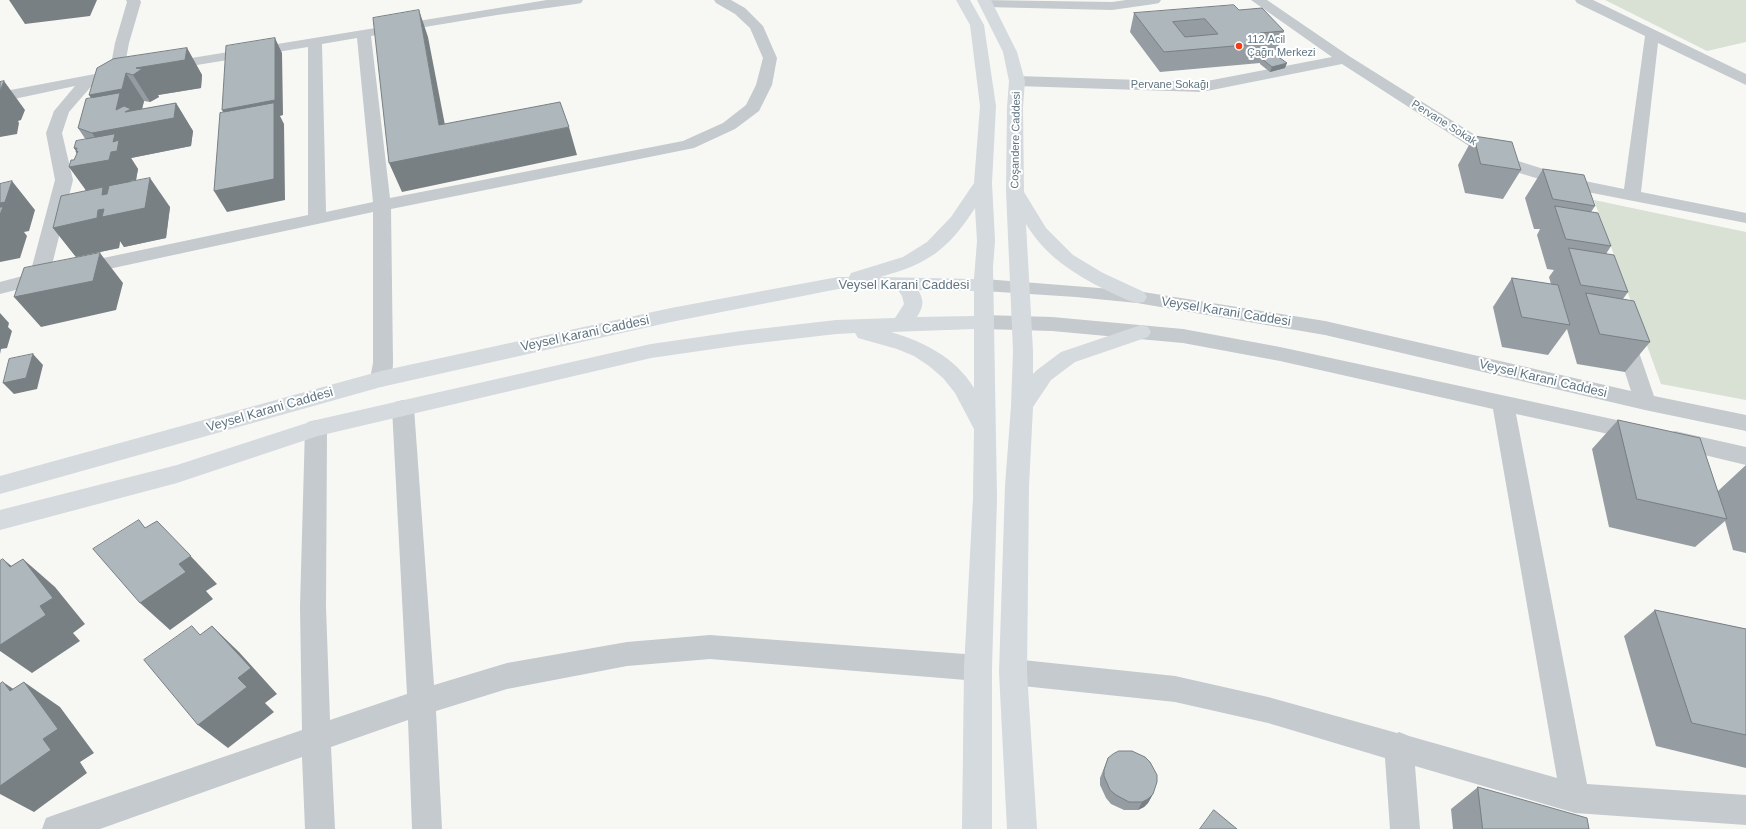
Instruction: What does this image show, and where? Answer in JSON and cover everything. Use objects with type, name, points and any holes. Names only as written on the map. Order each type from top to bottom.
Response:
[{"type":"main road","points":[[963,0],[977,25],[988,106],[983,182],[986,241],[984,285],[985,498],[978,668],[977,829]]},
{"type":"main road","name":"Coşandere Caddesi","points":[[985,2],[1010,52],[1018,81],[1015,107],[1015,191],[1018,287],[1021,322],[1022,406],[1017,486],[1013,672],[1022,829]]},
{"type":"main road","points":[[838,283],[887,269],[923,254],[954,226],[983,182]]},
{"type":"main road","points":[[1015,191],[1039,232],[1066,259],[1096,277],[1137,297]]},
{"type":"main road","name":"Veysel Karani Caddesi","points":[[0,484],[381,379],[672,315],[838,283],[984,285]]},
{"type":"main road","points":[[901,324],[914,304],[914,298],[904,285]]},
{"type":"main road","points":[[0,520],[177,474],[316,428],[651,351],[742,338],[836,328],[901,324],[984,322]]},
{"type":"main road","points":[[836,328],[872,334],[904,343],[927,354],[952,373],[974,404],[984,431]]},
{"type":"main road","points":[[1022,406],[1044,375],[1068,357],[1141,332]]},
{"type":"street","points":[[116,75],[122,43],[134,2],[133,0]]},
{"type":"street","points":[[154,68],[576,0]]},
{"type":"street","points":[[0,288],[39,278],[317,218],[688,145],[729,126],[753,108],[764,85],[770,58],[756,26],[746,7],[721,0]]},
{"type":"street","points":[[985,2],[1112,6],[1154,0]]},
{"type":"street","name":"Pervane Sokak","points":[[1258,0],[1344,59],[1508,164],[1572,184],[1746,218]]},
{"type":"street","points":[[1585,0],[1746,80]]},
{"type":"street","points":[[1632,196],[1652,33]]},
{"type":"street","points":[[364,34],[382,205],[383,363],[381,379]]},
{"type":"street","points":[[315,42],[317,218]]},
{"type":"street","name":"Pervane Sokağı","points":[[1018,81],[1202,87],[1344,59]]},
{"type":"street","points":[[0,97],[131,72]]},
{"type":"street","points":[[39,278],[64,180],[54,133],[62,111],[90,79]]},
{"type":"street","points":[[1572,184],[1580,207]]},
{"type":"street","name":"Veysel Karani Caddesi","points":[[984,285],[1137,297],[1325,328],[1746,424]]},
{"type":"street","points":[[1096,293],[1088,297],[1082,303],[1080,309],[1083,317],[1089,323],[1099,328]]},
{"type":"street","points":[[1617,320],[1645,402]]},
{"type":"street","points":[[984,322],[1021,322],[1183,336],[1280,354],[1746,456]]},
{"type":"street","points":[[1502,402],[1575,798]]},
{"type":"street","points":[[403,408],[421,702],[427,829]]},
{"type":"street","points":[[316,428],[313,607],[320,829]]},
{"type":"street","points":[[57,829],[421,702],[507,676],[627,654],[710,647],[978,668]]},
{"type":"street","points":[[1013,672],[1175,689],[1268,710],[1399,746],[1575,798],[1746,810]]},
{"type":"street","points":[[1399,746],[1405,829]]},
{"type":"shaded area","points":[[1605,0],[1746,0],[1746,42],[1707,51]]},
{"type":"shaded area","points":[[1594,200],[1746,232],[1746,400],[1661,384]]},
{"type":"building","points":[[1234,5],[1239,10],[1262,8],[1284,31],[1260,33],[1269,43],[1164,52],[1134,13]],"holes":[[[1205,19],[1218,34],[1185,37],[1173,22]]]},
{"type":"building","points":[[419,10],[439,125],[560,102],[569,127],[389,163],[373,18]]},
{"type":"building","points":[[275,38],[275,100],[222,110],[226,46]]},
{"type":"building","points":[[187,48],[185,60],[136,68],[142,69],[133,75],[126,73],[122,89],[89,95],[97,68],[113,59]]},
{"type":"building","points":[[1277,56],[1287,63],[1272,67],[1262,59]]},
{"type":"building","points":[[4,81],[0,91],[0,82]]},
{"type":"building","points":[[120,93],[116,110],[124,106],[131,109],[125,112],[176,103],[174,118],[92,133],[78,128],[86,99]]},
{"type":"building","points":[[274,103],[274,179],[214,191],[220,113]]},
{"type":"building","points":[[115,134],[113,142],[119,140],[117,151],[111,152],[109,160],[69,167],[71,160],[74,160],[78,151],[76,152],[77,148],[74,148],[76,141]]},
{"type":"building","points":[[1474,136],[1512,142],[1521,170],[1481,164]]},
{"type":"building","points":[[1543,169],[1584,175],[1595,206],[1553,199]]},
{"type":"building","points":[[150,178],[145,208],[102,217],[104,209],[98,210],[97,218],[53,228],[61,196],[103,187],[102,195],[107,194],[109,186]]},
{"type":"building","points":[[12,181],[5,202],[0,203],[0,184]]},
{"type":"building","points":[[1555,206],[1598,213],[1611,246],[1566,239]]},
{"type":"building","points":[[0,207],[3,207],[0,215]]},
{"type":"building","points":[[1569,248],[1614,255],[1628,292],[1581,285]]},
{"type":"building","points":[[100,253],[93,281],[14,297],[24,268]]},
{"type":"building","points":[[1512,278],[1558,285],[1570,325],[1522,317]]},
{"type":"building","points":[[1586,293],[1634,301],[1650,342],[1600,334]]},
{"type":"building","points":[[33,354],[26,378],[3,383],[9,359]]},
{"type":"building","points":[[1618,420],[1700,438],[1727,519],[1637,499]]},
{"type":"building","points":[[139,520],[145,528],[157,521],[191,556],[179,564],[186,572],[140,603],[93,549]]},
{"type":"building","points":[[3,559],[10,567],[23,559],[53,598],[40,606],[46,615],[0,645],[0,561]]},
{"type":"building","points":[[1655,610],[1746,629],[1746,735],[1692,723]]},
{"type":"building","points":[[192,626],[200,635],[212,626],[251,668],[238,678],[247,687],[198,725],[144,660]]},
{"type":"building","points":[[3,682],[10,691],[24,682],[58,729],[43,739],[51,750],[0,786],[0,684]]},
{"type":"building","points":[[1119,751],[1132,751],[1145,757],[1150,762],[1157,775],[1157,782],[1153,794],[1148,799],[1142,802],[1129,802],[1110,790],[1104,776],[1104,770],[1108,758]]},
{"type":"building","points":[[1478,787],[1587,818],[1589,829],[1483,829]]},
{"type":"building","points":[[1214,810],[1237,829],[1200,829]]},
{"type":"place","name":"112 Acil Çağrı Merkezi","points":[[1239,46]]}]
